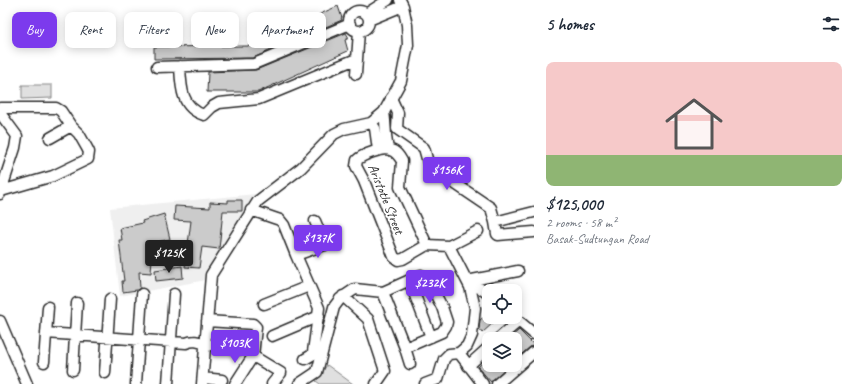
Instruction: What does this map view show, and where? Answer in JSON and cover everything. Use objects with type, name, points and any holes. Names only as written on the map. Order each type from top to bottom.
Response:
[{"type":"street","points":[[368,17],[388,0]]},
{"type":"street","points":[[222,380],[203,381],[206,322],[211,275],[258,201],[301,168],[334,134],[344,129],[371,123],[384,112],[401,81],[408,45],[407,25],[401,3],[368,17]]},
{"type":"street","points":[[361,11],[368,17],[369,24],[365,29],[359,31],[353,29],[350,24],[350,18],[354,12],[361,11]]},
{"type":"street","points":[[157,67],[254,64],[350,24]]},
{"type":"street","points":[[356,74],[359,31]]},
{"type":"street","points":[[180,66],[181,88],[184,98],[189,107],[204,115],[212,107],[219,103],[259,100],[356,59]]},
{"type":"street","points":[[392,98],[398,113],[397,129],[424,148],[429,166],[490,208],[498,235],[534,232]]},
{"type":"street","points":[[0,108],[56,108],[61,111],[71,126],[79,134],[89,152],[88,159],[53,176],[1,192]]},
{"type":"street","points":[[384,112],[386,124],[386,150]]},
{"type":"street","points":[[0,113],[17,136],[15,148],[1,192]]},
{"type":"street","points":[[371,123],[386,150],[402,161],[400,187],[428,245],[449,246],[478,231]]},
{"type":"street","points":[[50,138],[71,126]]},
{"type":"street","name":"Aristotle Street","points":[[386,150],[361,156],[357,160],[356,166],[364,181],[394,257],[398,260],[402,259],[428,245]]},
{"type":"street","points":[[251,210],[280,220],[284,225],[319,308],[313,352],[312,355],[306,358]]},
{"type":"street","points":[[495,222],[534,212]]},
{"type":"street","points":[[296,255],[329,243],[315,221]]},
{"type":"street","points":[[426,384],[440,381],[444,359],[449,354],[459,353],[467,346],[472,335],[475,308],[468,284],[449,246]]},
{"type":"street","points":[[468,284],[518,271]]},
{"type":"street","points":[[307,382],[316,372],[334,306],[343,296],[355,289],[383,292],[421,275],[427,278],[442,307],[447,322],[442,332],[405,348]]},
{"type":"street","points":[[409,280],[431,337]]},
{"type":"street","points":[[468,284],[482,289]]},
{"type":"street","points":[[264,304],[309,286]]},
{"type":"street","points":[[383,292],[410,364]]},
{"type":"street","points":[[136,384],[142,294]]},
{"type":"street","points":[[168,384],[174,294]]},
{"type":"street","points":[[343,296],[368,319],[385,371],[376,384]]},
{"type":"street","points":[[104,373],[110,299]]},
{"type":"street","points":[[73,370],[77,303]]},
{"type":"street","points":[[44,362],[48,307]]},
{"type":"street","points":[[272,336],[319,316]]},
{"type":"street","points":[[0,321],[27,384]]},
{"type":"street","points":[[206,322],[255,325],[256,334],[253,356],[235,384]]},
{"type":"street","points":[[522,323],[534,334]]},
{"type":"street","points":[[505,332],[512,324]]},
{"type":"street","points":[[46,333],[186,343],[195,346],[205,344],[240,349]]},
{"type":"street","points":[[497,384],[534,352]]},
{"type":"street","points":[[459,353],[483,384]]},
{"type":"street","points":[[468,366],[482,353]]},
{"type":"street","points":[[253,356],[281,373],[272,384]]},
{"type":"shaded area","points":[[22,85],[52,85],[52,98],[22,99]]},
{"type":"shaded area","points":[[256,194],[206,280],[120,296],[110,208]]},
{"type":"shaded area","points":[[327,365],[353,384],[320,384],[316,381]]},
{"type":"building","points":[[338,6],[342,20],[326,27],[326,12],[324,12]]},
{"type":"building","points":[[346,33],[349,38],[345,40],[348,51],[258,92],[207,92],[208,72],[256,70],[310,48],[326,48],[326,41]]},
{"type":"building","points":[[239,46],[247,46],[247,48],[276,48],[253,58],[154,59],[154,48],[191,47],[191,48],[239,48]]},
{"type":"building","points":[[228,200],[242,200],[242,211],[223,211],[219,249],[202,247],[199,268],[185,267],[191,221],[174,220],[175,206],[210,208],[210,202],[228,203]]},
{"type":"building","points":[[164,214],[170,239],[153,243],[151,273],[139,272],[140,288],[137,290],[123,292],[122,281],[124,281],[119,240],[122,240],[120,228],[143,223],[142,221]]},
{"type":"building","points":[[182,266],[183,278],[156,281],[155,270]]},
{"type":"building","points":[[482,318],[482,324],[492,324],[482,333],[479,329],[480,320]]},
{"type":"building","points":[[522,333],[534,345],[522,354]]},
{"type":"building","points":[[482,363],[482,372],[478,367]]},
{"type":"building","points":[[482,372],[502,372],[491,382]]}]
